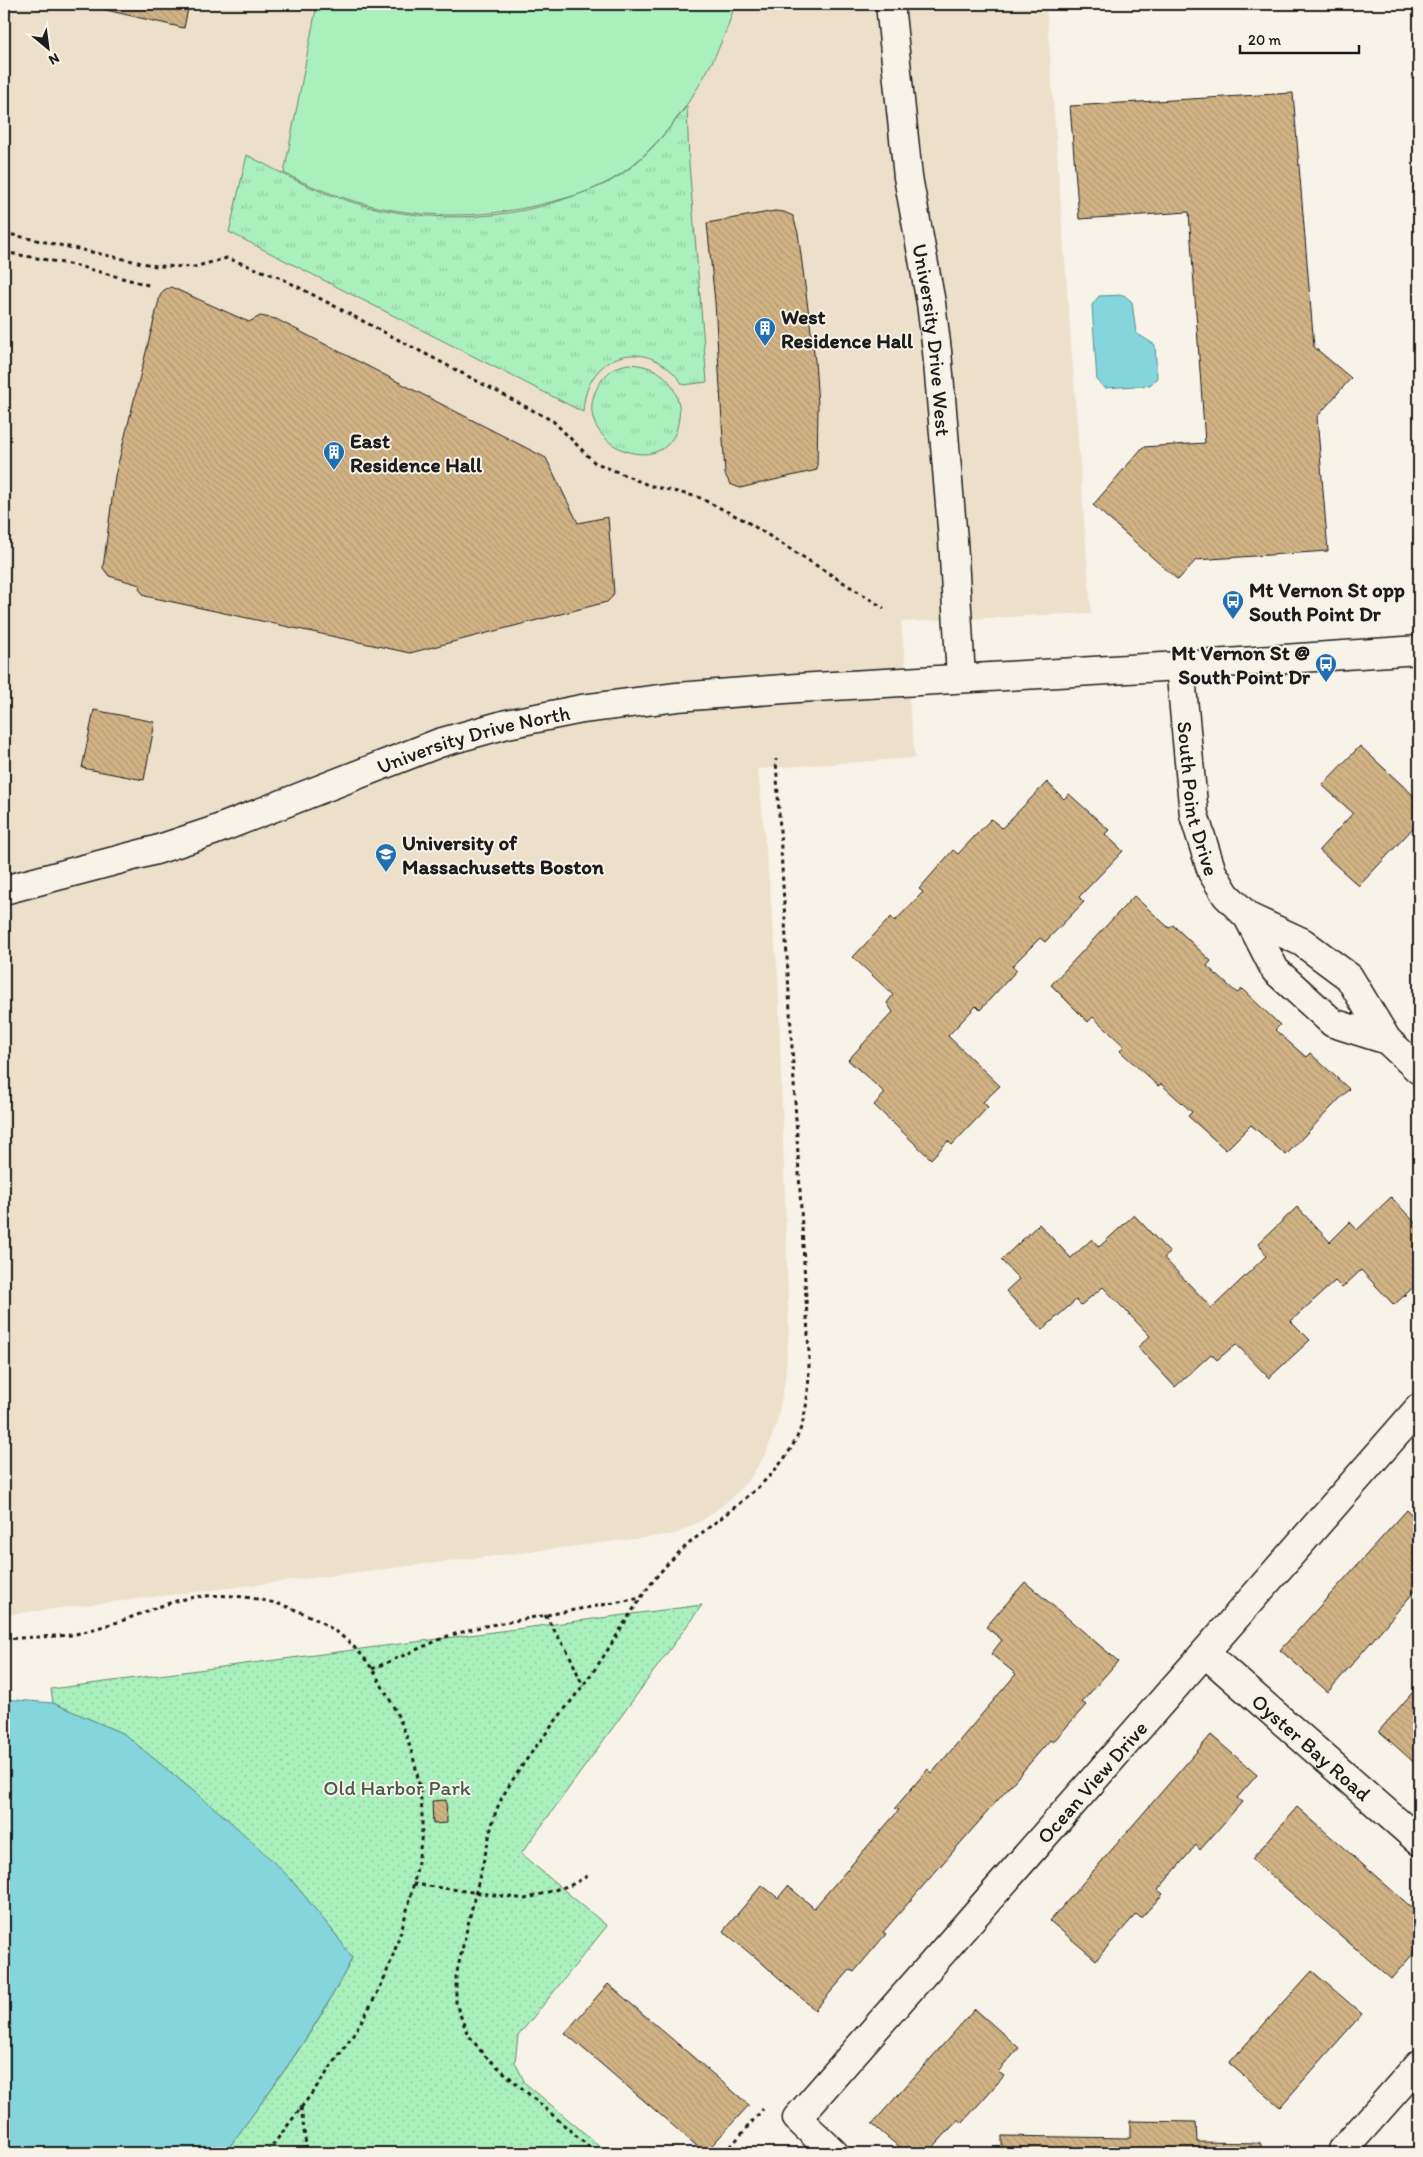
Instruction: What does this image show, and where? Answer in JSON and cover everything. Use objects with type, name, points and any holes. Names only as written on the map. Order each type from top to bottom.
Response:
[{"type":"street","name":"University Drive West","points":[[890,4],[908,177],[931,303],[937,351],[953,540],[961,678]]},
{"type":"street","name":"University Drive North","points":[[4,890],[62,876],[185,840],[235,823],[430,746],[507,724],[582,709],[677,697],[1419,650]]},
{"type":"street","name":"South Point Drive","points":[[1180,666],[1194,815],[1212,872],[1226,895],[1248,917],[1275,970],[1333,1023],[1387,1040]]},
{"type":"street","name":"South Point Drive","points":[[1248,917],[1302,942],[1349,977],[1387,1040],[1419,1070]]},
{"type":"street","name":"Ocean View Drive","points":[[834,2153],[797,2118],[1419,1408]]},
{"type":"street","name":"Oyster Bay Road","points":[[1204,1653],[1419,1841]]},
{"type":"street","points":[[1343,2150],[1419,2064]]},
{"type":"path","points":[[4,233],[170,267],[194,267],[226,258],[281,278],[553,421],[594,462],[648,485],[698,497],[744,520],[884,608]]},
{"type":"path","points":[[4,252],[74,265],[152,286]]},
{"type":"path","points":[[596,2153],[484,2055],[467,2033],[456,2002],[456,1983],[475,1892],[493,1819],[499,1805],[520,1771],[610,1649],[641,1598],[676,1556],[746,1497],[773,1471],[791,1449],[804,1419],[809,1392],[808,1333],[776,759]]},
{"type":"path","points":[[4,1639],[72,1635],[87,1632],[184,1598],[207,1596],[254,1598],[295,1608],[325,1624],[351,1644],[372,1669],[404,1728],[416,1773],[422,1828],[413,1884],[395,1946],[373,2000],[341,2052],[267,2153]]},
{"type":"path","points":[[372,1669],[448,1636],[480,1627],[641,1598]]},
{"type":"path","points":[[545,1615],[570,1656],[583,1686]]},
{"type":"path","points":[[413,1884],[525,1899],[571,1885],[592,1874]]},
{"type":"path","points":[[301,2107],[307,2153]]},
{"type":"shaded area","name":"University of Massachusetts Boston","points":[[4,4],[1046,4],[1091,613],[901,622],[915,758],[758,769],[778,976],[789,1329],[785,1380],[777,1423],[766,1453],[751,1477],[733,1497],[706,1518],[676,1534],[4,1615]]},
{"type":"green space","points":[[317,4],[735,4],[717,51],[691,98],[658,140],[640,159],[621,174],[585,192],[547,203],[513,210],[446,215],[412,213],[348,199],[316,188],[284,173]]},
{"type":"green space","points":[[687,106],[689,164],[707,382],[683,385],[669,369],[653,359],[637,355],[621,356],[607,363],[595,375],[587,391],[583,412],[229,232],[247,155],[308,186],[368,206],[399,213],[431,216],[494,215],[556,202],[614,179],[649,151]]},
{"type":"green space","points":[[628,364],[646,367],[660,374],[671,385],[678,401],[680,412],[677,428],[668,444],[655,452],[639,454],[622,450],[608,441],[597,427],[592,411],[595,392],[601,382],[612,370]]},
{"type":"green space","name":"Old Harbor Park","points":[[702,1605],[521,1854],[607,1926],[518,2036],[515,2062],[525,2083],[608,2153],[225,2153],[309,2034],[325,2009],[352,1958],[289,1877],[225,1817],[124,1734],[53,1703],[51,1689]]},
{"type":"water","points":[[1124,295],[1132,302],[1136,333],[1155,345],[1157,378],[1150,385],[1105,388],[1097,381],[1092,305],[1099,296]]},
{"type":"water","points":[[4,1699],[53,1703],[124,1734],[225,1817],[289,1877],[352,1958],[309,2034],[225,2153],[4,2153]]},
{"type":"building","points":[[80,4],[189,4],[184,28]]},
{"type":"building","points":[[1293,93],[1314,347],[1351,378],[1317,417],[1328,551],[1196,560],[1178,580],[1093,505],[1143,447],[1205,443],[1189,212],[1079,219],[1070,106]]},
{"type":"building","name":"West Residence Hall","points":[[775,211],[793,216],[798,233],[815,361],[818,405],[817,470],[740,488],[730,484],[725,474],[715,302],[707,223]]},
{"type":"building","name":"East Residence Hall","points":[[171,287],[249,322],[260,316],[276,319],[546,458],[578,523],[608,517],[614,593],[612,597],[607,602],[410,653],[145,596],[139,589],[140,585],[109,576],[103,568],[115,476],[160,296],[164,290]]},
{"type":"building","points":[[94,710],[155,722],[144,780],[82,768]]},
{"type":"building","points":[[1360,746],[1414,796],[1419,790],[1419,831],[1415,826],[1359,886],[1319,850],[1353,813],[1322,785]]},
{"type":"building","points":[[1047,782],[1064,799],[1069,794],[1109,830],[1105,834],[1123,851],[1079,897],[1084,902],[1045,942],[1040,938],[1012,966],[1017,970],[980,1010],[976,1006],[948,1036],[1000,1086],[983,1102],[988,1107],[952,1145],[948,1141],[931,1159],[874,1105],[885,1093],[848,1060],[893,1012],[887,1003],[893,995],[853,957],[891,917],[895,921],[923,892],[919,889],[953,850],[958,854],[991,819],[1002,828]]},
{"type":"building","points":[[1134,896],[1169,928],[1173,925],[1211,961],[1207,966],[1237,993],[1242,989],[1280,1025],[1275,1030],[1306,1057],[1310,1053],[1349,1089],[1286,1155],[1251,1125],[1226,1150],[1188,1116],[1192,1112],[1161,1084],[1158,1086],[1120,1051],[1124,1046],[1093,1017],[1088,1022],[1051,985]]},
{"type":"building","points":[[1391,1197],[1419,1227],[1419,1244],[1415,1248],[1419,1253],[1419,1282],[1394,1305],[1361,1270],[1342,1288],[1335,1281],[1291,1321],[1310,1340],[1269,1378],[1236,1344],[1217,1360],[1211,1354],[1175,1387],[1138,1347],[1150,1336],[1103,1287],[1081,1305],[1076,1300],[1042,1330],[1006,1291],[1019,1279],[1001,1260],[1039,1224],[1071,1258],[1092,1239],[1099,1247],[1134,1215],[1170,1253],[1164,1258],[1212,1308],[1266,1256],[1259,1243],[1297,1207],[1330,1242],[1350,1222],[1357,1230]]},
{"type":"building","points":[[1407,1510],[1419,1521],[1419,1586],[1328,1692],[1280,1650]]},
{"type":"building","points":[[1025,1582],[1118,1661],[1082,1702],[1086,1705],[1053,1742],[1050,1740],[883,1932],[886,1934],[854,1972],[850,1970],[815,2010],[723,1931],[762,1885],[778,1898],[788,1886],[814,1908],[899,1810],[895,1808],[928,1769],[932,1773],[1016,1674],[991,1654],[1002,1640],[986,1627]]},
{"type":"building","points":[[1419,1686],[1419,1767],[1379,1731]]},
{"type":"building","points":[[1211,1735],[1257,1775],[1237,1798],[1242,1802],[1200,1850],[1196,1845],[1158,1890],[1163,1894],[1141,1918],[1136,1914],[1096,1960],[1050,1921]]},
{"type":"building","points":[[446,1800],[447,1823],[433,1824],[432,1801]]},
{"type":"building","points":[[1297,1807],[1419,1914],[1419,1947],[1391,1979],[1252,1859]]},
{"type":"building","points":[[1312,1971],[1362,2014],[1280,2107],[1229,2063]]},
{"type":"building","points":[[608,1984],[749,2105],[705,2153],[565,2033]]},
{"type":"building","points":[[975,2009],[1019,2048],[998,2072],[1004,2076],[962,2123],[959,2119],[928,2153],[906,2153],[872,2124]]},
{"type":"building","points":[[1130,2121],[1196,2122],[1197,2142],[1261,2143],[1261,2153],[1002,2153],[1002,2136],[1130,2138]]},
{"type":"place","name":"West Residence Hall","points":[[765,347]]},
{"type":"place","name":"East Residence Hall","points":[[334,471]]},
{"type":"place","name":"Mt Vernon St opp South Point Dr","points":[[1233,620]]},
{"type":"place","name":"Mt Vernon St @ South Point Dr","points":[[1326,683]]},
{"type":"place","name":"University of Massachusetts Boston","points":[[386,873]]}]
